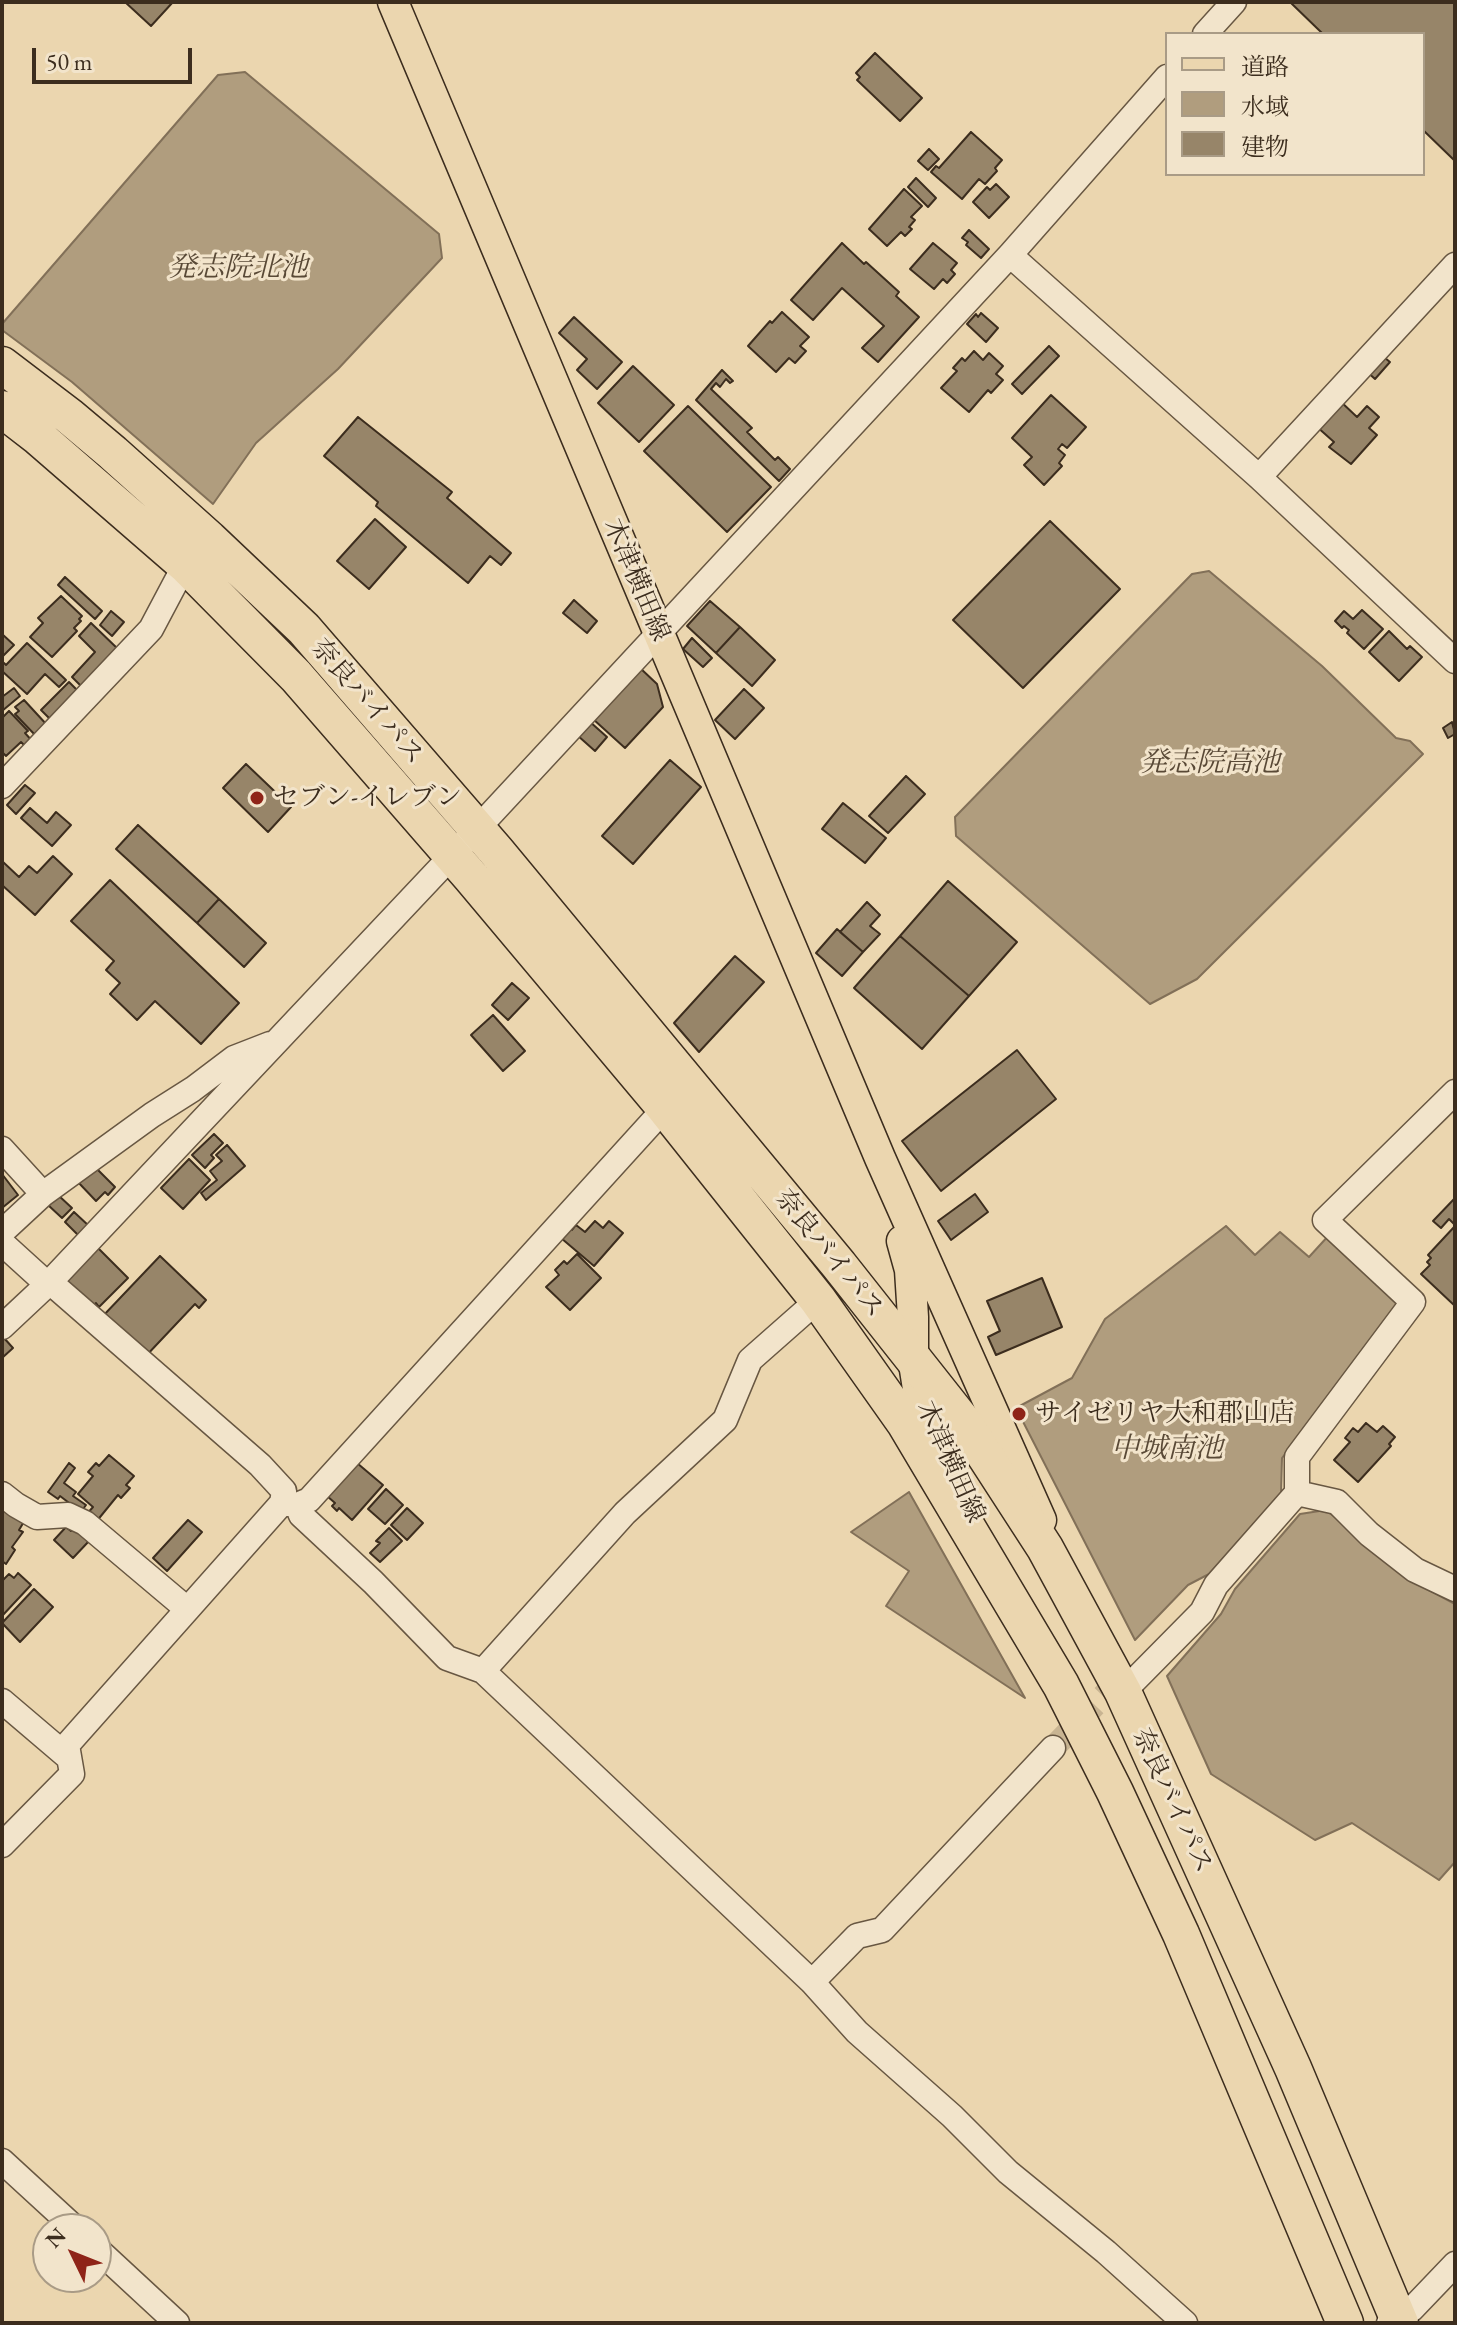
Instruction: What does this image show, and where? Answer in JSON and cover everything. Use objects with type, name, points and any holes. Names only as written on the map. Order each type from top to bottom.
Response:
[{"type":"highway","name":"奈良バイパス","points":[[2,365],[113,453],[304,629],[477,829],[913,1357],[964,1423],[1045,1548],[1123,1692],[1293,2068],[1396,2321]]},
{"type":"highway","name":"奈良バイパス","points":[[2,409],[188,567],[296,676],[665,1108],[818,1300],[905,1423],[1061,1685],[1115,1792],[1181,1934],[1345,2323]]},
{"type":"main road","name":"木津横田線","points":[[393,2],[880,1158],[1042,1523],[1045,1548]]},
{"type":"main road","name":"木津横田線","points":[[880,1158],[910,1270],[913,1357],[921,1408],[969,1503],[998,1576]]},
{"type":"street","points":[[1207,32],[1234,2]]},
{"type":"street","points":[[2,1327],[477,829],[1010,255],[1165,79]]},
{"type":"street","points":[[1010,255],[1259,477],[1455,661]]},
{"type":"street","points":[[1259,477],[1455,265]]},
{"type":"street","points":[[2,786],[151,629],[178,578],[188,567]]},
{"type":"street","points":[[2,1232],[43,1194],[234,1058],[275,1043]]},
{"type":"street","points":[[1142,1656],[1216,1585],[1297,1493],[1297,1457],[1413,1302],[1325,1220],[1455,1092]]},
{"type":"street","points":[[2,1845],[72,1774],[67,1745],[187,1609],[290,1504],[309,1500],[665,1108]]},
{"type":"street","points":[[2,1149],[43,1194]]},
{"type":"street","points":[[2,1243],[260,1465],[284,1491],[290,1504],[373,1582],[447,1658],[483,1671],[812,1982],[857,2032],[952,2116],[1008,2172],[1106,2252],[1185,2323]]},
{"type":"street","points":[[483,1671],[625,1513],[725,1420],[750,1360],[818,1300]]},
{"type":"street","points":[[1297,1493],[1337,1502],[1369,1534],[1415,1570],[1455,1589]]},
{"type":"street","points":[[2,1494],[37,1517],[68,1515],[85,1523],[187,1609]]},
{"type":"street","points":[[1123,1692],[1202,1612],[1216,1585]]},
{"type":"street","points":[[2,1701],[69,1758]]},
{"type":"street","points":[[812,1982],[857,1936],[882,1930],[1053,1748]]},
{"type":"street","points":[[2,2161],[59,2213]]},
{"type":"street","points":[[112,2263],[177,2323]]},
{"type":"street","points":[[1396,2321],[1412,2309],[1455,2264]]},
{"type":"water","name":"発志院北池","points":[[245,72],[439,234],[442,258],[338,369],[256,443],[213,504],[72,382],[2,330],[2,324],[218,75]]},
{"type":"water","name":"発志院高池","points":[[1209,571],[1322,666],[1396,738],[1410,741],[1423,754],[1197,979],[1150,1004],[956,836],[955,817],[1192,574]]},
{"type":"water","name":"中城南池","points":[[1226,1226],[1255,1255],[1280,1232],[1309,1257],[1330,1234],[1401,1307],[1282,1458],[1281,1493],[1209,1574],[1188,1585],[1135,1640],[1016,1408],[1072,1378],[1105,1319]]},
{"type":"water","points":[[909,1492],[1025,1698],[886,1606],[909,1571],[851,1532]]},
{"type":"water","points":[[1326,1510],[1418,1584],[1455,1604],[1455,1862],[1439,1880],[1352,1823],[1315,1840],[1211,1774],[1167,1676],[1221,1614],[1235,1589],[1300,1514]]},
{"type":"building","points":[[125,2],[173,2],[151,26]]},
{"type":"building","points":[[1290,2],[1455,2],[1455,161],[1425,132],[1425,32],[1321,32]]},
{"type":"building","points":[[875,53],[922,98],[900,121],[857,80],[860,77],[856,73]]},
{"type":"building","points":[[971,132],[1002,160],[985,184],[979,179],[962,199],[931,172],[936,166],[939,168]]},
{"type":"building","points":[[929,149],[939,159],[928,170],[918,161]]},
{"type":"building","points":[[916,178],[936,198],[928,207],[908,187]]},
{"type":"building","points":[[996,184],[1009,197],[989,218],[973,202],[987,187],[990,190]]},
{"type":"building","points":[[904,189],[922,206],[911,217],[915,220],[909,227],[912,229],[905,236],[901,232],[887,246],[869,229]]},
{"type":"building","points":[[969,230],[989,249],[981,258],[962,238]]},
{"type":"building","points":[[842,243],[899,292],[896,296],[919,317],[878,362],[862,348],[884,326],[842,288],[813,320],[791,300]]},
{"type":"building","points":[[933,243],[957,263],[951,270],[955,274],[947,283],[943,279],[934,289],[910,269]]},
{"type":"building","points":[[782,312],[809,337],[800,346],[806,351],[795,363],[789,358],[776,372],[748,346]]},
{"type":"building","points":[[981,313],[998,328],[986,342],[967,324]]},
{"type":"building","points":[[574,317],[622,362],[597,389],[577,370],[587,359],[559,333]]},
{"type":"building","points":[[1049,346],[1059,356],[1022,394],[1012,384]]},
{"type":"building","points":[[974,351],[983,360],[989,353],[1003,366],[996,374],[1003,380],[991,393],[988,390],[969,412],[941,388],[957,371],[953,368]]},
{"type":"building","points":[[1380,354],[1390,362],[1375,379],[1365,370]]},
{"type":"building","points":[[633,366],[674,405],[639,442],[598,403]]},
{"type":"building","points":[[722,370],[733,381],[730,383],[726,379],[720,387],[716,383],[711,389],[752,428],[747,432],[775,460],[778,457],[790,469],[779,481],[696,400]]},
{"type":"building","points":[[1051,395],[1086,427],[1067,448],[1062,444],[1058,449],[1065,455],[1059,463],[1062,466],[1044,485],[1024,465],[1032,457],[1012,438]]},
{"type":"building","points":[[1339,400],[1357,417],[1367,406],[1379,417],[1369,428],[1377,435],[1351,464],[1329,447],[1334,442],[1316,426]]},
{"type":"building","points":[[688,406],[771,487],[727,532],[644,451]]},
{"type":"building","points":[[358,417],[452,492],[447,498],[511,553],[501,565],[490,556],[468,583],[376,506],[378,502],[324,456]]},
{"type":"building","points":[[375,519],[406,547],[369,589],[337,561]]},
{"type":"building","points":[[1050,521],[1120,589],[1023,688],[953,620]]},
{"type":"building","points":[[65,577],[102,611],[95,619],[58,585]]},
{"type":"building","points":[[61,596],[82,616],[74,628],[77,631],[52,657],[30,637],[43,623],[38,618]]},
{"type":"building","points":[[574,600],[597,621],[587,633],[563,613]]},
{"type":"building","points":[[710,601],[740,627],[716,653],[687,626]]},
{"type":"building","points":[[1362,610],[1383,629],[1364,649],[1347,633],[1349,630],[1335,621],[1344,611],[1353,619]]},
{"type":"building","points":[[111,611],[124,622],[112,636],[100,625]]},
{"type":"building","points":[[91,623],[119,650],[83,688],[72,677],[95,652],[79,636]]},
{"type":"building","points":[[740,627],[775,660],[752,686],[716,653]]},
{"type":"building","points":[[1389,631],[1407,649],[1410,646],[1422,657],[1399,681],[1369,652]]},
{"type":"building","points":[[2,634],[14,645],[2,657]]},
{"type":"building","points":[[692,638],[712,658],[703,667],[683,649]]},
{"type":"building","points":[[27,643],[66,680],[59,687],[45,674],[27,694],[2,671],[2,665],[6,665]]},
{"type":"building","points":[[639,667],[657,684],[663,707],[625,748],[593,719]]},
{"type":"building","points":[[69,682],[79,692],[51,720],[41,710]]},
{"type":"building","points":[[14,688],[20,696],[2,711],[2,697]]},
{"type":"building","points":[[744,689],[764,708],[735,739],[715,720]]},
{"type":"building","points":[[24,700],[47,725],[36,736],[15,714],[19,711],[15,707]]},
{"type":"building","points":[[9,711],[28,731],[25,733],[33,742],[27,748],[21,742],[6,756],[2,752],[2,718]]},
{"type":"building","points":[[589,721],[607,737],[595,751],[577,735]]},
{"type":"building","points":[[1452,722],[1455,734],[1448,738],[1443,728]]},
{"type":"building","points":[[670,760],[701,787],[633,864],[602,836]]},
{"type":"building","name":"セブン-イレブン","points":[[246,764],[291,807],[268,832],[223,788]]},
{"type":"building","points":[[906,776],[925,794],[888,833],[869,816]]},
{"type":"building","points":[[25,785],[35,793],[16,814],[7,805]]},
{"type":"building","points":[[843,803],[886,838],[865,863],[822,829]]},
{"type":"building","points":[[30,808],[47,823],[56,812],[71,825],[52,846],[21,818]]},
{"type":"building","points":[[138,825],[219,899],[197,923],[116,849]]},
{"type":"building","points":[[53,856],[72,874],[35,915],[2,885],[2,861],[19,877],[29,866],[37,873]]},
{"type":"building","points":[[110,880],[239,1003],[201,1044],[155,1001],[137,1020],[110,994],[120,983],[106,970],[114,961],[71,921]]},
{"type":"building","points":[[948,881],[1017,942],[969,996],[900,936]]},
{"type":"building","points":[[219,899],[266,943],[244,967],[197,923]]},
{"type":"building","points":[[867,902],[880,915],[870,926],[880,934],[863,952],[840,932]]},
{"type":"building","points":[[837,929],[863,952],[842,976],[816,953]]},
{"type":"building","points":[[900,936],[969,996],[922,1049],[854,988]]},
{"type":"building","points":[[735,956],[764,982],[699,1052],[674,1023]]},
{"type":"building","points":[[512,983],[529,998],[508,1020],[492,1005]]},
{"type":"building","points":[[493,1015],[525,1051],[503,1071],[471,1035]]},
{"type":"building","points":[[1017,1050],[1056,1099],[941,1191],[902,1141]]},
{"type":"building","points":[[214,1134],[223,1143],[211,1155],[214,1158],[205,1168],[192,1155]]},
{"type":"building","points":[[227,1145],[245,1166],[206,1200],[201,1193],[217,1180],[210,1171],[222,1161],[216,1155]]},
{"type":"building","points":[[189,1159],[210,1180],[183,1209],[161,1188]]},
{"type":"building","points":[[93,1165],[115,1187],[96,1201],[77,1181]]},
{"type":"building","points":[[2,1174],[18,1195],[2,1208]]},
{"type":"building","points":[[975,1194],[988,1212],[951,1240],[938,1221]]},
{"type":"building","points":[[58,1195],[72,1208],[62,1218],[48,1205]]},
{"type":"building","points":[[1455,1198],[1455,1225],[1449,1219],[1441,1228],[1433,1221]]},
{"type":"building","points":[[74,1212],[89,1226],[79,1236],[65,1222]]},
{"type":"building","points":[[595,1221],[603,1228],[609,1221],[623,1233],[594,1266],[561,1238],[576,1225],[585,1232]]},
{"type":"building","points":[[1455,1226],[1455,1306],[1421,1274],[1430,1265],[1428,1255]]},
{"type":"building","points":[[98,1248],[128,1278],[99,1307],[96,1303],[91,1308],[64,1281]]},
{"type":"building","points":[[577,1254],[601,1278],[570,1310],[546,1287],[559,1275],[555,1270]]},
{"type":"building","points":[[160,1256],[206,1300],[199,1308],[195,1304],[144,1358],[102,1317]]},
{"type":"building","points":[[1042,1278],[1062,1327],[996,1355],[988,1337],[1000,1331],[987,1301]]},
{"type":"building","points":[[4,1338],[13,1348],[2,1358],[2,1340]]},
{"type":"building","points":[[1366,1423],[1377,1432],[1383,1426],[1395,1437],[1389,1444],[1391,1446],[1358,1482],[1334,1460],[1350,1442],[1345,1438],[1353,1428],[1358,1432]]},
{"type":"building","points":[[109,1455],[134,1476],[126,1485],[130,1488],[121,1498],[118,1495],[96,1522],[86,1515],[93,1507],[78,1494],[93,1476],[88,1472]]},
{"type":"building","points":[[69,1463],[75,1468],[64,1483],[76,1492],[73,1496],[86,1505],[81,1512],[60,1496],[58,1499],[48,1492]]},
{"type":"building","points":[[357,1463],[383,1485],[352,1520],[339,1508],[337,1511],[332,1506],[335,1503],[327,1496]]},
{"type":"building","points":[[386,1489],[403,1505],[385,1524],[368,1509]]},
{"type":"building","points":[[2,1507],[25,1520],[19,1530],[23,1532],[12,1547],[15,1550],[6,1564],[2,1561]]},
{"type":"building","points":[[407,1508],[423,1523],[407,1540],[391,1525]]},
{"type":"building","points":[[188,1520],[202,1532],[167,1571],[153,1558]]},
{"type":"building","points":[[75,1526],[90,1540],[73,1558],[54,1540],[66,1527],[71,1531]]},
{"type":"building","points":[[389,1528],[402,1541],[380,1562],[370,1553],[380,1543],[376,1541]]},
{"type":"building","points":[[18,1573],[31,1585],[2,1616],[2,1581],[9,1574],[14,1578]]},
{"type":"building","points":[[34,1589],[53,1607],[20,1642],[2,1623]]},
{"type":"tunnel","points":[[1053,1748],[1126,1673]]},
{"type":"place","name":"セブン-イレブン","points":[[257,798]]},
{"type":"place","name":"サイゼリヤ大和郡山店","points":[[1019,1414]]}]
